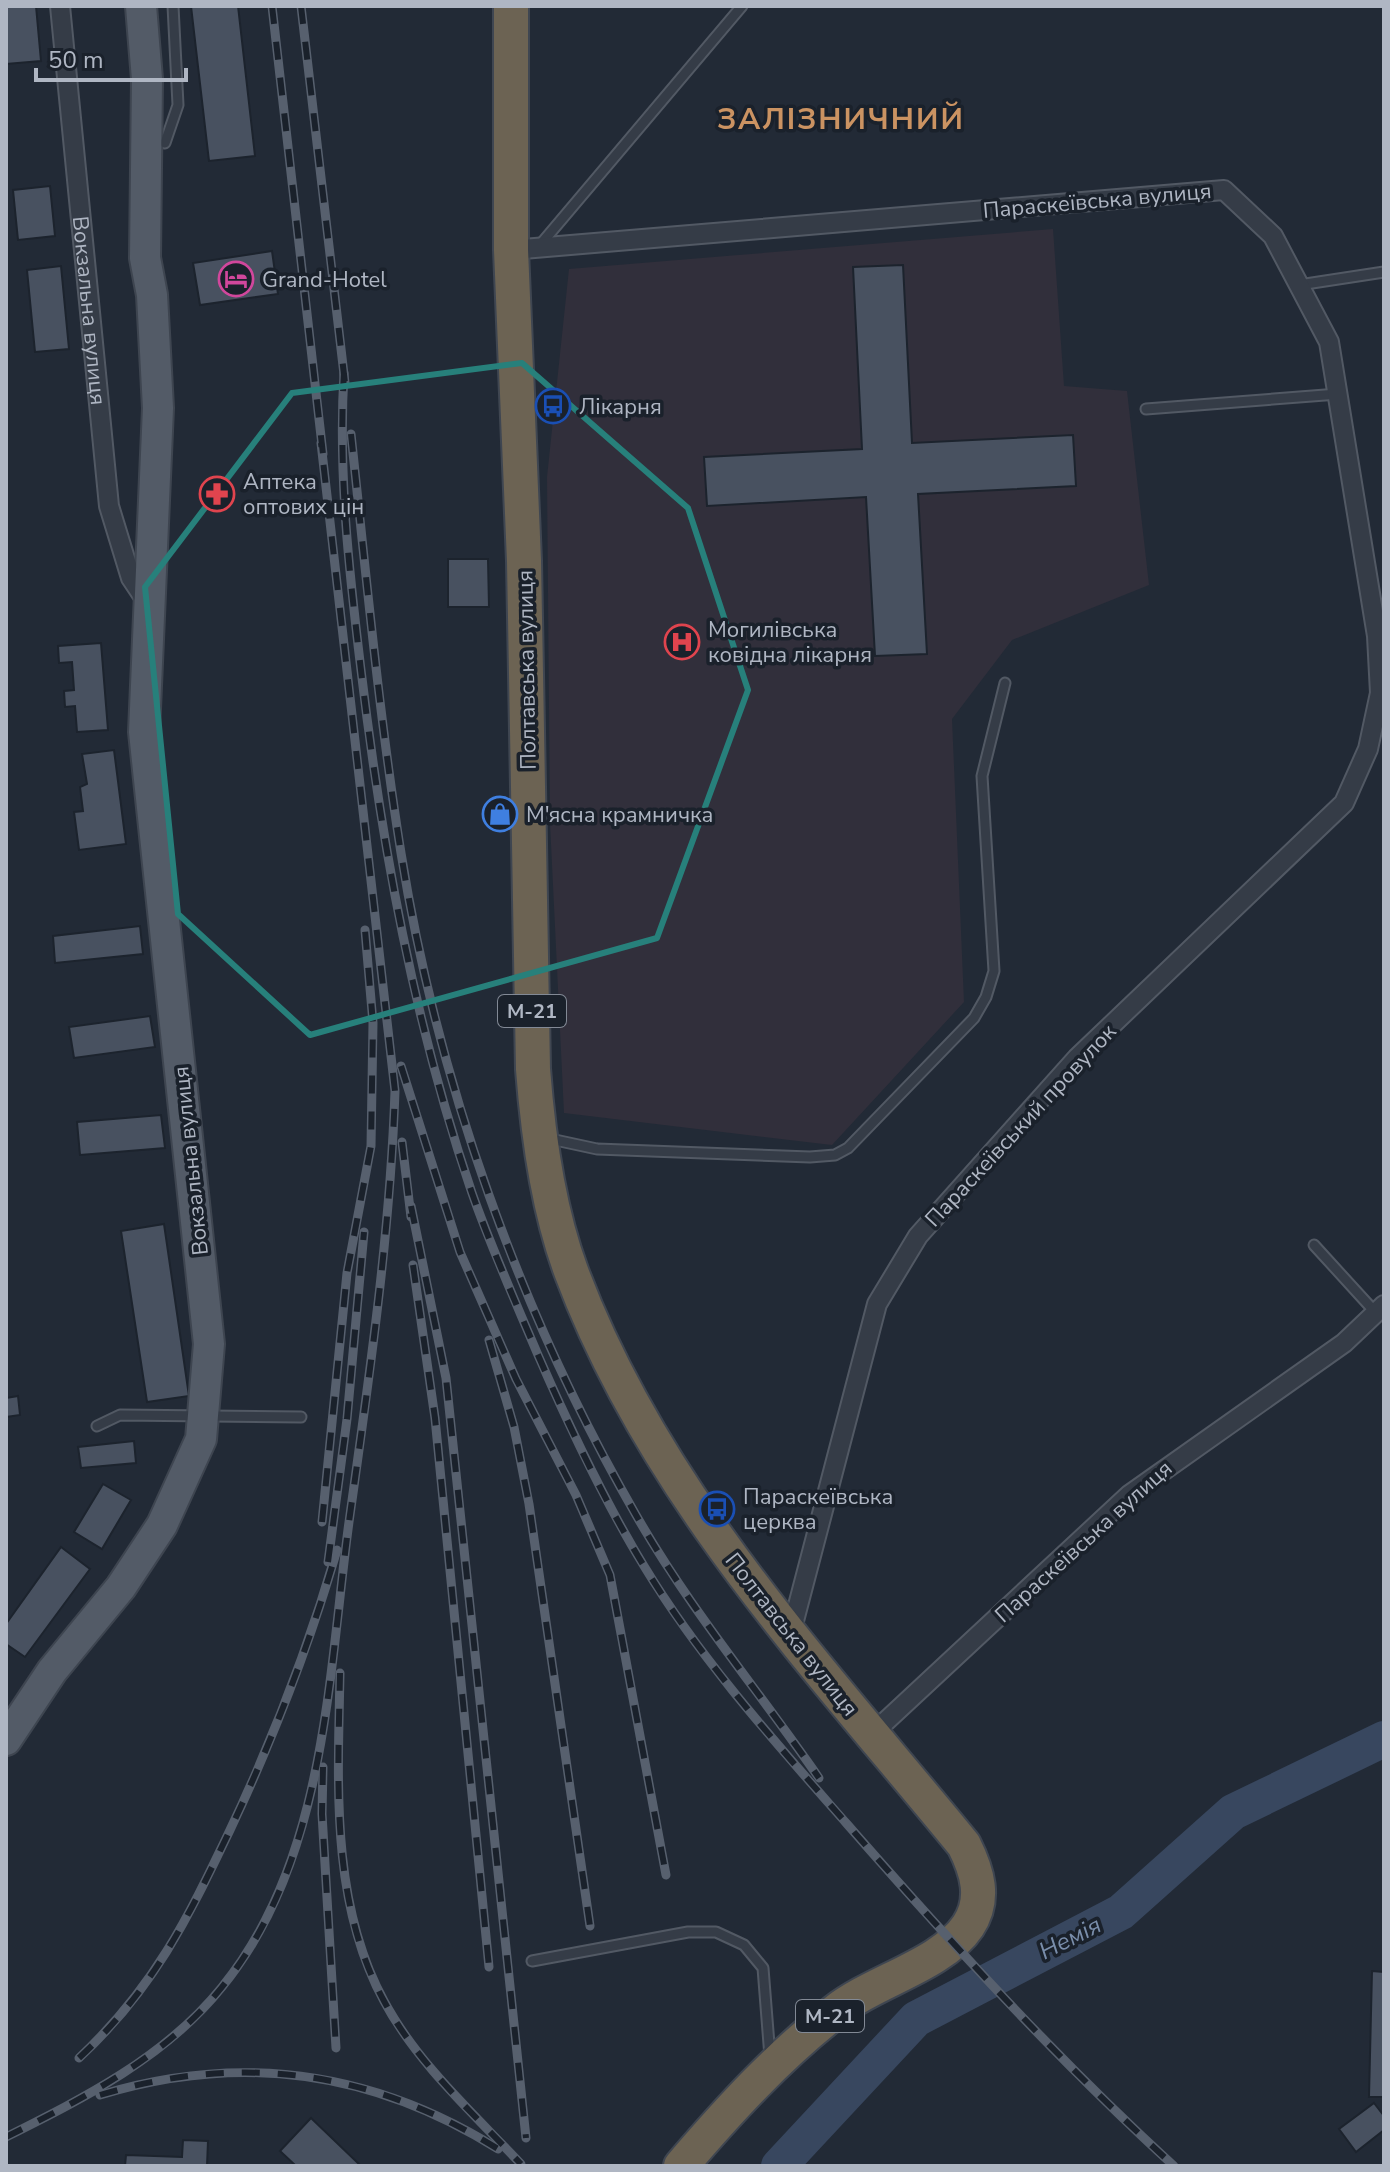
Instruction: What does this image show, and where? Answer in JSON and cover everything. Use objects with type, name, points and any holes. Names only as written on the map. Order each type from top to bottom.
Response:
[{"type":"highway","name":"Полтавська вулиця","points":[[511,6],[525,249],[524,561],[538,1136],[571,1270],[613,1366],[666,1464],[790,1636],[964,1845],[979,1883],[977,1906],[970,1923],[946,1948],[836,2010],[770,2068],[681,2166]]},
{"type":"main road","name":"Вокзальна вулиця","points":[[6,1740],[52,1671],[121,1587],[162,1525],[201,1439],[209,1344],[144,732],[158,408],[152,295],[145,258],[147,79],[141,6]]},
{"type":"main road","name":"Вокзальна вулиця","points":[[152,295],[162,234],[165,143],[157,6]]},
{"type":"main road","name":"Вокзальна вулиця","points":[[6,1707],[52,1671]]},
{"type":"street","name":"Вокзальна вулиця","points":[[60,6],[109,506],[131,578],[151,608]]},
{"type":"street","name":"Параскеївська вулиця","points":[[525,249],[1224,190],[1273,236],[1329,342],[1377,636],[1383,700]]},
{"type":"street","name":"Параскеївський провулок","points":[[790,1636],[877,1304],[918,1236],[1077,1058],[1344,803],[1368,749],[1383,700]]},
{"type":"street","name":"Параскеївська вулиця","points":[[871,1735],[1129,1495],[1344,1343],[1380,1309]]},
{"type":"lane","points":[[165,143],[178,105],[173,6]]},
{"type":"lane","points":[[525,249],[742,6]]},
{"type":"lane","points":[[1299,285],[1384,272]]},
{"type":"lane","points":[[1146,409],[1338,394]]},
{"type":"lane","points":[[538,1136],[597,1149],[749,1155],[810,1157],[835,1155],[848,1148],[974,1018],[986,997],[994,971],[982,776],[1005,683]]},
{"type":"lane","points":[[1314,1245],[1380,1309]]},
{"type":"lane","points":[[97,1426],[120,1415],[301,1417]]},
{"type":"lane","points":[[532,1961],[688,1932],[716,1932],[744,1945],[763,1968],[770,2022],[770,2068]]},
{"type":"highlighted area","points":[[522,363],[688,508],[748,690],[657,938],[310,1035],[178,914],[145,587],[292,393]]},
{"type":"shaded area","points":[[1053,229],[1064,386],[1127,391],[1149,585],[1012,640],[952,719],[964,1002],[832,1145],[564,1113],[550,823],[547,477],[569,269]]},
{"type":"building","points":[[6,6],[36,6],[41,61],[6,64]]},
{"type":"building","points":[[191,6],[238,6],[255,156],[209,161]]},
{"type":"building","points":[[50,186],[55,236],[18,240],[13,190]]},
{"type":"building","name":"Grand-Hotel","points":[[272,251],[278,294],[200,305],[193,263]]},
{"type":"building","points":[[903,265],[912,443],[1073,435],[1076,486],[918,494],[927,654],[875,656],[866,497],[707,506],[704,457],[862,449],[853,267]]},
{"type":"building","points":[[61,266],[69,349],[35,352],[27,270]]},
{"type":"building","points":[[448,559],[488,559],[489,607],[448,607]]},
{"type":"building","points":[[101,643],[108,730],[77,732],[75,706],[65,707],[64,691],[74,690],[72,662],[59,663],[58,646]]},
{"type":"building","points":[[114,750],[126,844],[79,850],[74,812],[83,811],[80,787],[87,784],[82,754]]},
{"type":"building","points":[[140,926],[143,954],[55,963],[53,936]]},
{"type":"building","points":[[150,1016],[155,1047],[74,1058],[69,1027]]},
{"type":"building","points":[[161,1115],[165,1148],[80,1155],[77,1122]]},
{"type":"building","points":[[164,1224],[189,1396],[147,1402],[121,1231]]},
{"type":"building","points":[[18,1396],[20,1415],[6,1417],[6,1398]]},
{"type":"building","points":[[134,1441],[136,1463],[81,1468],[78,1447]]},
{"type":"building","points":[[103,1484],[131,1500],[102,1549],[74,1532]]},
{"type":"building","points":[[61,1547],[90,1569],[25,1657],[6,1644],[6,1624]]},
{"type":"building","points":[[1372,1971],[1384,1972],[1384,2097],[1369,2097]]},
{"type":"building","points":[[1374,2103],[1384,2116],[1384,2130],[1356,2152],[1339,2129]]},
{"type":"building","points":[[311,2118],[361,2166],[296,2166],[280,2151]]},
{"type":"building","points":[[183,2140],[208,2141],[207,2166],[125,2166],[126,2155],[182,2157]]},
{"type":"waterway","name":"Немія","points":[[779,2166],[916,2019],[1121,1912],[1233,1812],[1384,1739]]},
{"type":"railway","points":[[272,6],[323,454]]},
{"type":"railway","points":[[301,6],[345,383]]},
{"type":"railway","points":[[344,373],[342,448],[352,596],[369,736],[403,934],[433,1064],[472,1193],[562,1408],[601,1489],[644,1566],[666,1601],[740,1700],[966,1957],[1047,2043],[1174,2166]]},
{"type":"railway","points":[[351,434],[379,697],[401,853],[437,1025],[489,1195],[520,1278],[556,1359],[636,1515],[701,1616],[819,1778]]},
{"type":"railway","points":[[6,2137],[94,2091],[150,2055],[200,2012],[222,1987],[256,1937],[283,1883],[317,1765],[378,1307],[389,1199],[395,1091],[321,443]]},
{"type":"railway","points":[[322,1522],[347,1273],[371,1146],[373,1023],[365,930]]},
{"type":"railway","points":[[401,1066],[460,1252],[516,1379],[576,1495],[610,1575],[666,1875]]},
{"type":"railway","points":[[402,1142],[411,1217]]},
{"type":"railway","points":[[411,1206],[446,1378],[526,2138]]},
{"type":"railway","points":[[328,1562],[347,1419],[364,1232]]},
{"type":"railway","points":[[413,1265],[435,1418],[489,1967]]},
{"type":"railway","points":[[489,1340],[514,1427],[529,1504],[590,1926]]},
{"type":"railway","points":[[79,2058],[128,2006],[148,1979],[199,1894],[275,1727],[315,1621],[337,1550]]},
{"type":"railway","points":[[340,1673],[338,1757],[341,1841],[354,1923],[367,1963],[397,2024],[429,2066],[521,2164]]},
{"type":"railway","points":[[323,1767],[322,1814],[336,2048]]},
{"type":"railway","points":[[100,2095],[205,2074],[255,2073],[305,2077],[355,2086],[403,2102],[451,2123],[498,2149]]},
{"type":"place","name":"Grand-Hotel","points":[[236,279]]},
{"type":"place","name":"Лікарня","points":[[553,406]]},
{"type":"place","name":"Аптека оптових цін","points":[[217,494]]},
{"type":"place","name":"Могилівська ковідна лікарня","points":[[682,642]]},
{"type":"place","name":"М'ясна крамничка","points":[[500,814]]},
{"type":"place","name":"Параскеївська церква","points":[[717,1509]]},
{"type":"district","name":"ЗАЛІЗНИЧНИЙ","points":[[841,119]]}]
